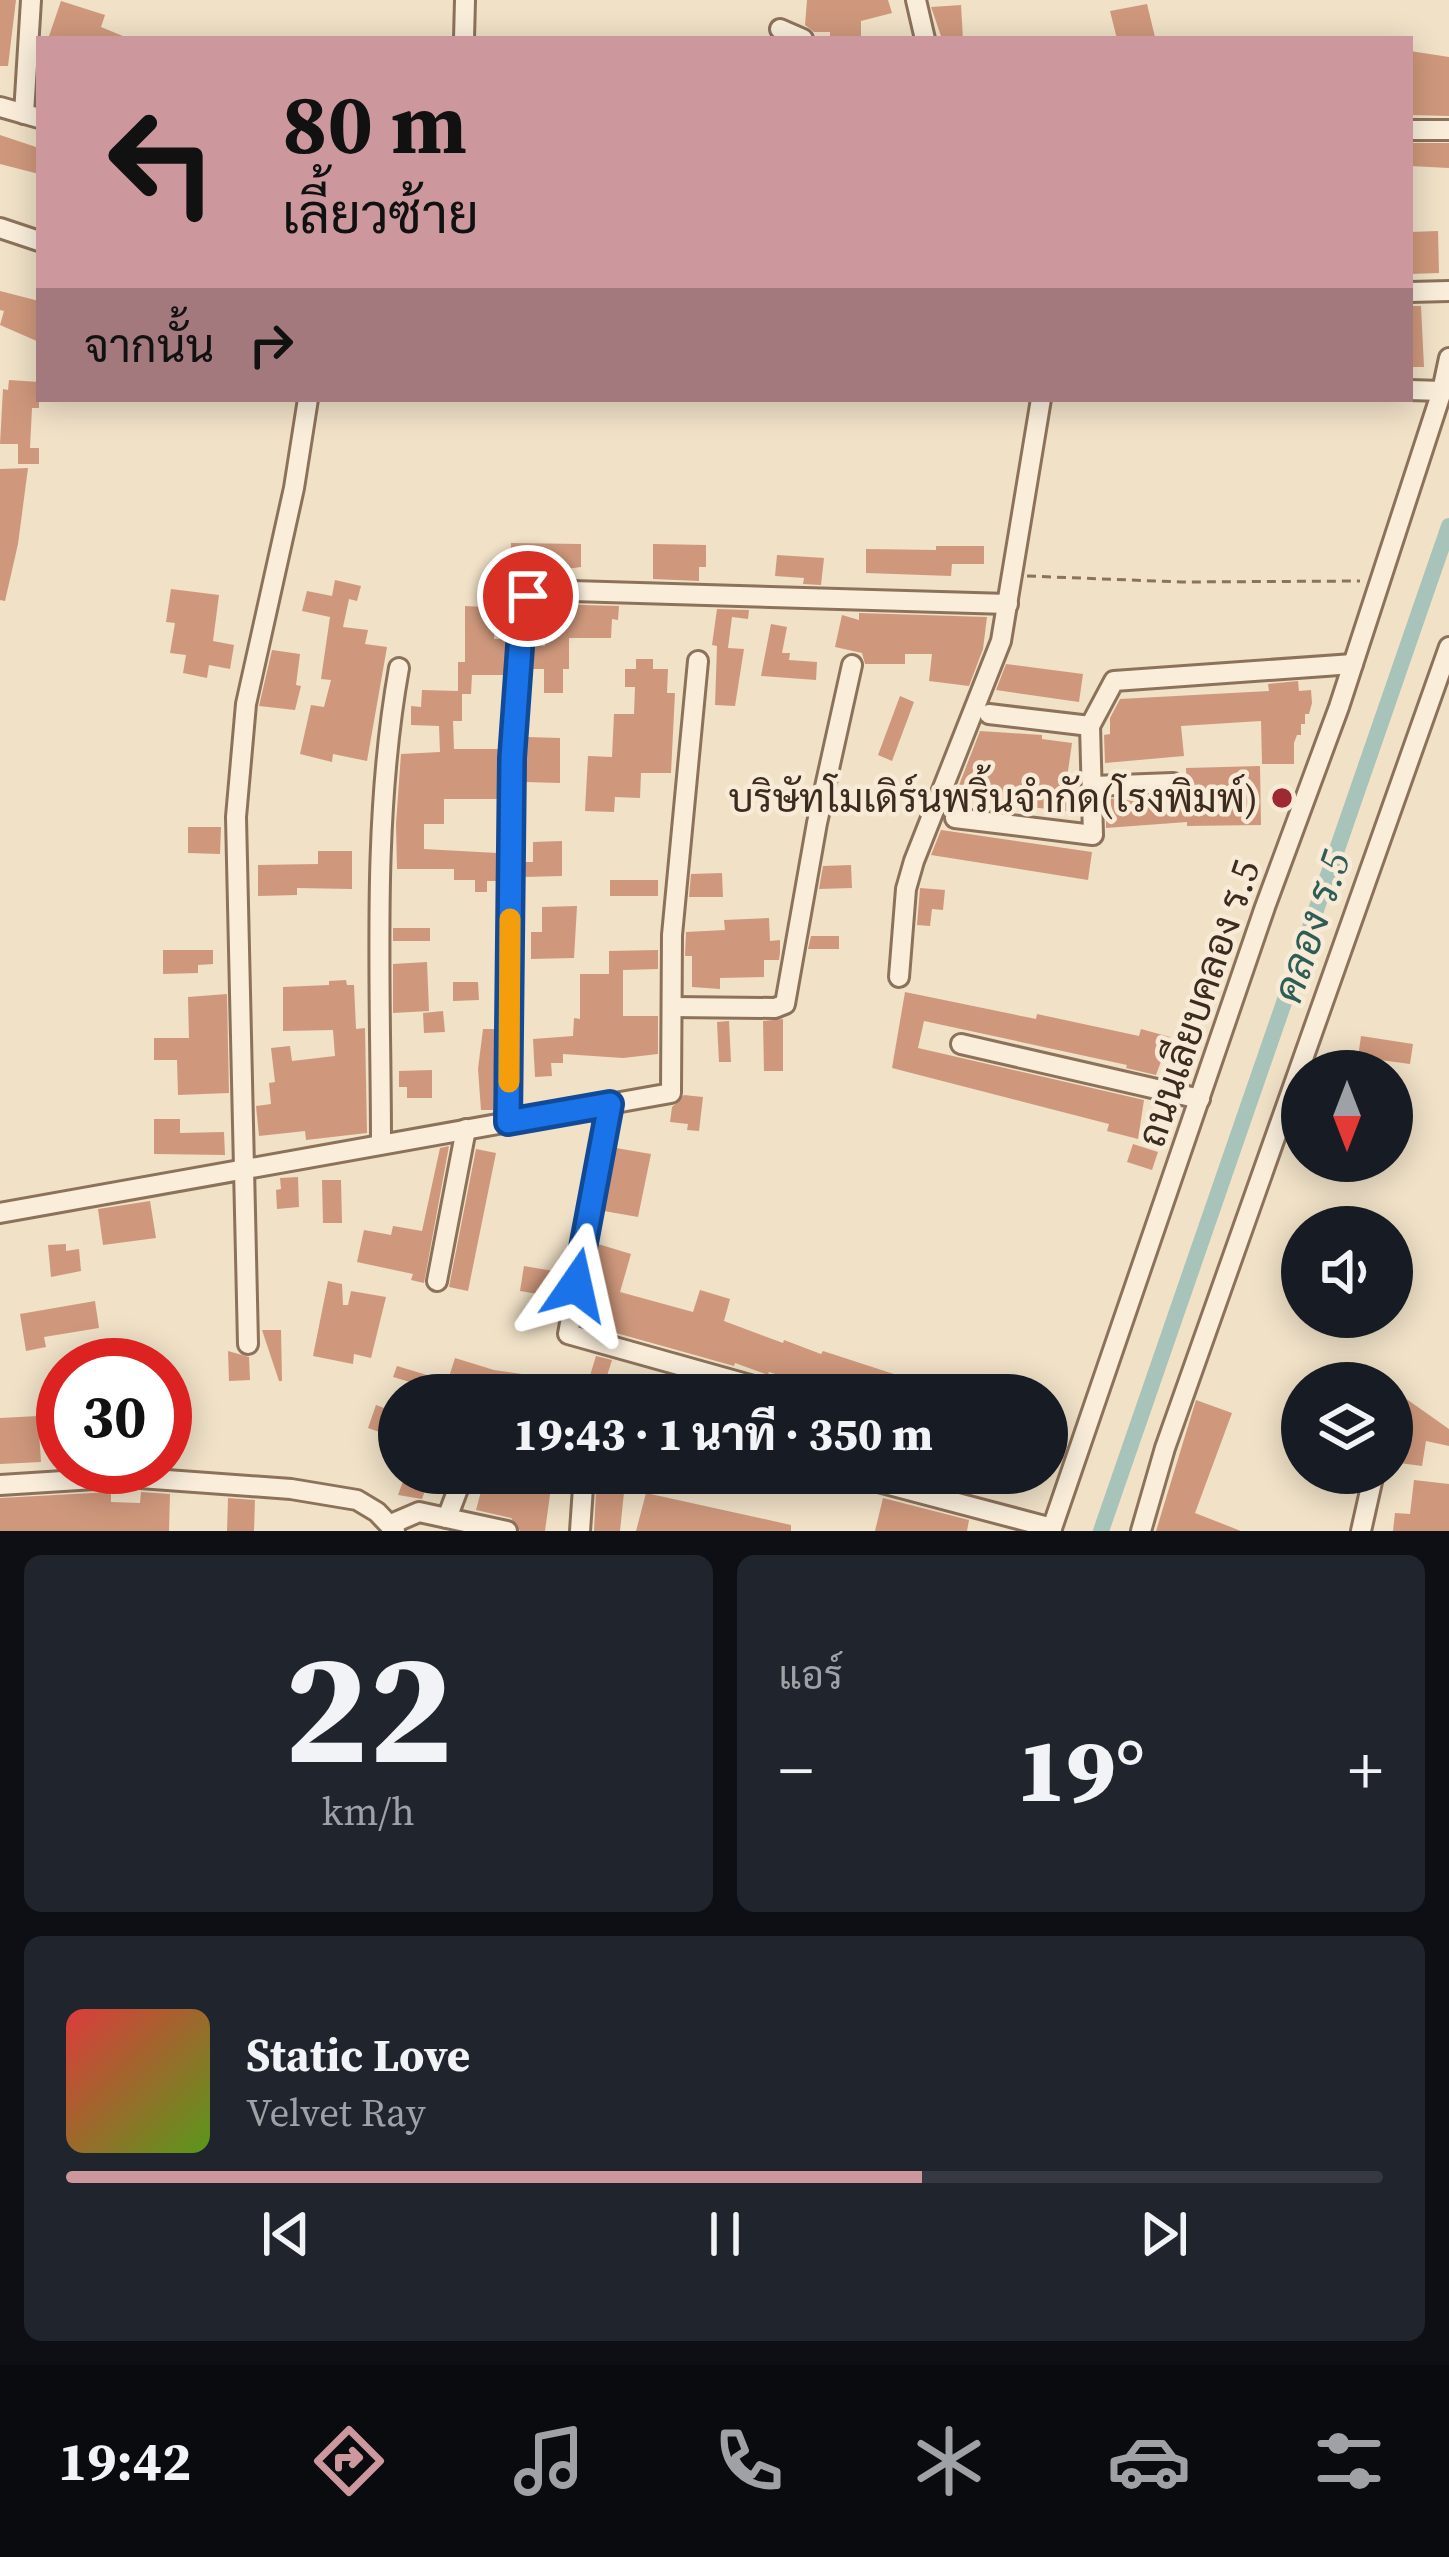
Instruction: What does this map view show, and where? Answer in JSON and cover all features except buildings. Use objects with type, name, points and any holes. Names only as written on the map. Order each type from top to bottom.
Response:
[{"type":"street","points":[[0,106],[31,116],[31,0]]},
{"type":"street","points":[[464,36],[465,0]]},
{"type":"street","points":[[916,0],[925,36]]},
{"type":"street","points":[[779,29],[795,36]]},
{"type":"street","points":[[1413,130],[1449,130]]},
{"type":"street","points":[[0,228],[36,240]]},
{"type":"street","points":[[1413,292],[1449,292]]},
{"type":"street","name":"ถนนเลียบคลอง ร.5","points":[[1052,1529],[1353,664],[1449,358]]},
{"type":"street","points":[[1413,390],[1442,392]]},
{"type":"street","points":[[248,1344],[236,817],[246,704],[294,488],[308,402]]},
{"type":"street","points":[[899,977],[914,861],[939,789],[991,672],[1008,604],[1041,402]]},
{"type":"street","points":[[508,1122],[512,758],[523,605],[528,596],[539,590],[1008,604]]},
{"type":"street","points":[[1141,1531],[1165,1448],[1441,698],[1449,647]]},
{"type":"street","points":[[0,1213],[671,1093],[674,913],[698,661]]},
{"type":"street","points":[[955,818],[1094,835],[1090,726],[1114,681],[1353,664]]},
{"type":"street","points":[[672,1007],[776,1008],[785,1004],[817,823],[852,665]]},
{"type":"street","points":[[381,1144],[383,805],[389,722],[399,668]]},
{"type":"street","points":[[989,714],[1090,726]]},
{"type":"street","points":[[1093,786],[1174,783]]},
{"type":"street","points":[[961,1044],[1200,1100]]},
{"type":"street","points":[[610,1104],[568,1334],[711,1374]]},
{"type":"street","points":[[437,1282],[466,1129]]},
{"type":"street","points":[[0,1485],[125,1477],[243,1484],[352,1499],[393,1528],[419,1512],[507,1531]]},
{"type":"street","points":[[447,1518],[456,1494]]},
{"type":"street","points":[[580,1531],[583,1494]]},
{"type":"street","points":[[922,1494],[1052,1529]]},
{"type":"street","points":[[1361,1531],[1369,1494]]},
{"type":"path","points":[[1014,576],[1181,582],[1379,581]]},
{"type":"waterway","name":"คลอง ร.5","points":[[1101,1531],[1449,526]]},
{"type":"slow traffic","points":[[509,1082],[510,919]]},
{"type":"place","name":"บริษัทโมเดิร์นพริ้นจำกัด(โรงพิมพ์)","points":[[1282,798]]},
{"type":"route","points":[[528,596],[523,605],[512,758],[508,1122],[610,1104],[576,1285]]}]
